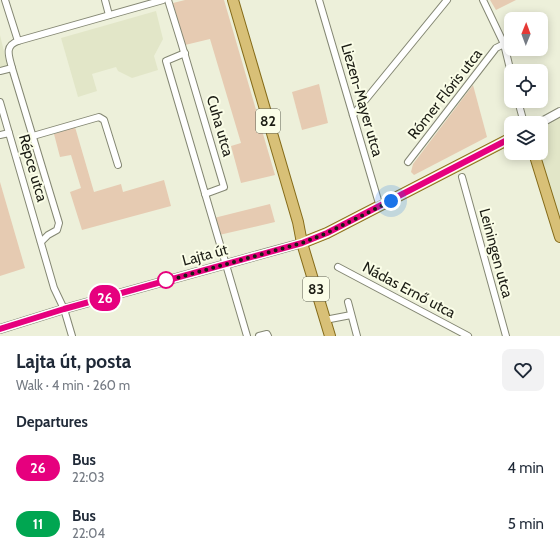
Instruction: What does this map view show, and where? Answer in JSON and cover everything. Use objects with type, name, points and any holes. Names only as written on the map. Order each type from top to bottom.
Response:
[{"type":"main road","name":"82","points":[[233,0],[298,222],[302,243]]},
{"type":"main road","points":[[302,243],[327,233],[380,207],[504,142]]},
{"type":"main road","points":[[536,160],[560,237]]},
{"type":"main road","name":"83","points":[[302,243],[330,336]]},
{"type":"street","points":[[5,0],[18,40],[163,0]]},
{"type":"street","points":[[105,0],[109,15]]},
{"type":"street","name":"Cuha utca","points":[[168,0],[224,187],[204,194]]},
{"type":"street","name":"Liezen-Mayer utca","points":[[319,0],[380,207]]},
{"type":"street","points":[[353,115],[447,0]]},
{"type":"street","points":[[483,0],[504,44]]},
{"type":"street","name":"Répce utca","points":[[18,40],[9,47],[8,53],[59,224],[57,230],[48,235],[41,242]]},
{"type":"street","name":"Rómer Flóris utca","points":[[408,162],[496,48],[504,44]]},
{"type":"street","points":[[185,53],[166,61],[247,336]]},
{"type":"street","points":[[0,71],[12,68]]},
{"type":"street","name":"Répce utca","points":[[0,102],[54,288],[64,309],[72,336]]},
{"type":"street","points":[[548,119],[560,112]]},
{"type":"street","name":"Répce utca","points":[[33,136],[99,117],[104,120],[118,165]]},
{"type":"street","points":[[0,135],[9,133]]},
{"type":"street","name":"Leiningen utca","points":[[462,177],[506,336]]},
{"type":"street","name":"Lajta út","points":[[0,329],[225,263],[284,249],[302,243]]},
{"type":"street","name":"Nádas Ernő utca","points":[[338,266],[468,336]]},
{"type":"street","points":[[348,302],[358,336]]},
{"type":"street","points":[[325,320],[351,315]]},
{"type":"street","points":[[259,336],[267,334],[268,336]]},
{"type":"shaded area","points":[[185,0],[224,0],[275,175],[241,183],[231,146],[241,143],[210,39],[185,45],[173,3]]},
{"type":"shaded area","points":[[490,0],[516,0],[496,10]]},
{"type":"shaded area","points":[[156,11],[163,39],[154,56],[158,70],[132,78],[118,71],[116,67],[92,74],[97,91],[78,97],[61,38]]},
{"type":"shaded area","points":[[0,35],[8,68],[0,70]]},
{"type":"shaded area","points":[[319,84],[328,123],[302,130],[292,92]]},
{"type":"shaded area","points":[[473,85],[487,137],[414,175],[411,172],[413,164]]},
{"type":"shaded area","points":[[560,112],[560,237],[536,160],[548,160],[548,119]]},
{"type":"shaded area","points":[[75,127],[94,192],[121,184],[123,192],[164,180],[171,206],[82,230],[70,192],[81,188],[71,155],[60,157],[54,134]]},
{"type":"shaded area","points":[[0,182],[25,268],[0,276]]},
{"type":"shaded area","points":[[270,204],[275,222],[219,235],[214,218]]},
{"type":"bus line","name":"26","points":[[0,329],[225,263],[284,249],[302,243],[327,233],[380,207],[504,142]]},
{"type":"route","points":[[166,280],[162,282],[225,263],[284,249],[302,243],[327,233],[391,201]]}]
